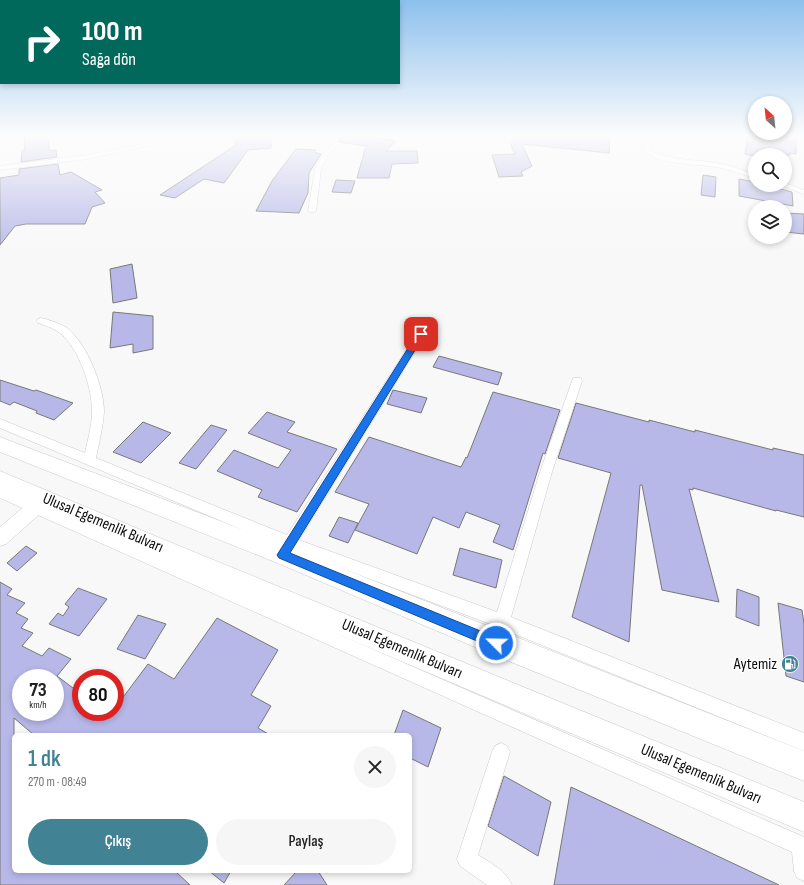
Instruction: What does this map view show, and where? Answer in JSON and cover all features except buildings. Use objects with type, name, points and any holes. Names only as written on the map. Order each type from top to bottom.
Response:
[{"type":"highway","points":[[0,444],[286,549],[499,632],[804,766]]},
{"type":"highway","name":"Ulusal Egemenlik Bulvarı","points":[[0,479],[40,503],[804,817]]},
{"type":"street","points":[[312,211],[317,177]]},
{"type":"street","points":[[792,188],[804,192]]},
{"type":"street","points":[[41,321],[54,324],[70,336],[81,352],[96,391],[98,411],[90,460]]},
{"type":"street","points":[[0,423],[90,460],[286,549],[430,321]]},
{"type":"street","points":[[577,381],[546,472],[499,632],[804,742]]},
{"type":"street","points":[[0,492],[40,503],[803,847],[804,871]]},
{"type":"street","points":[[0,538],[40,503]]},
{"type":"street","points":[[501,752],[467,859],[491,875],[502,885]]},
{"type":"place","name":"Aytemiz","points":[[790,664]]},
{"type":"route","points":[[421,334],[283,555],[496,643]]}]
